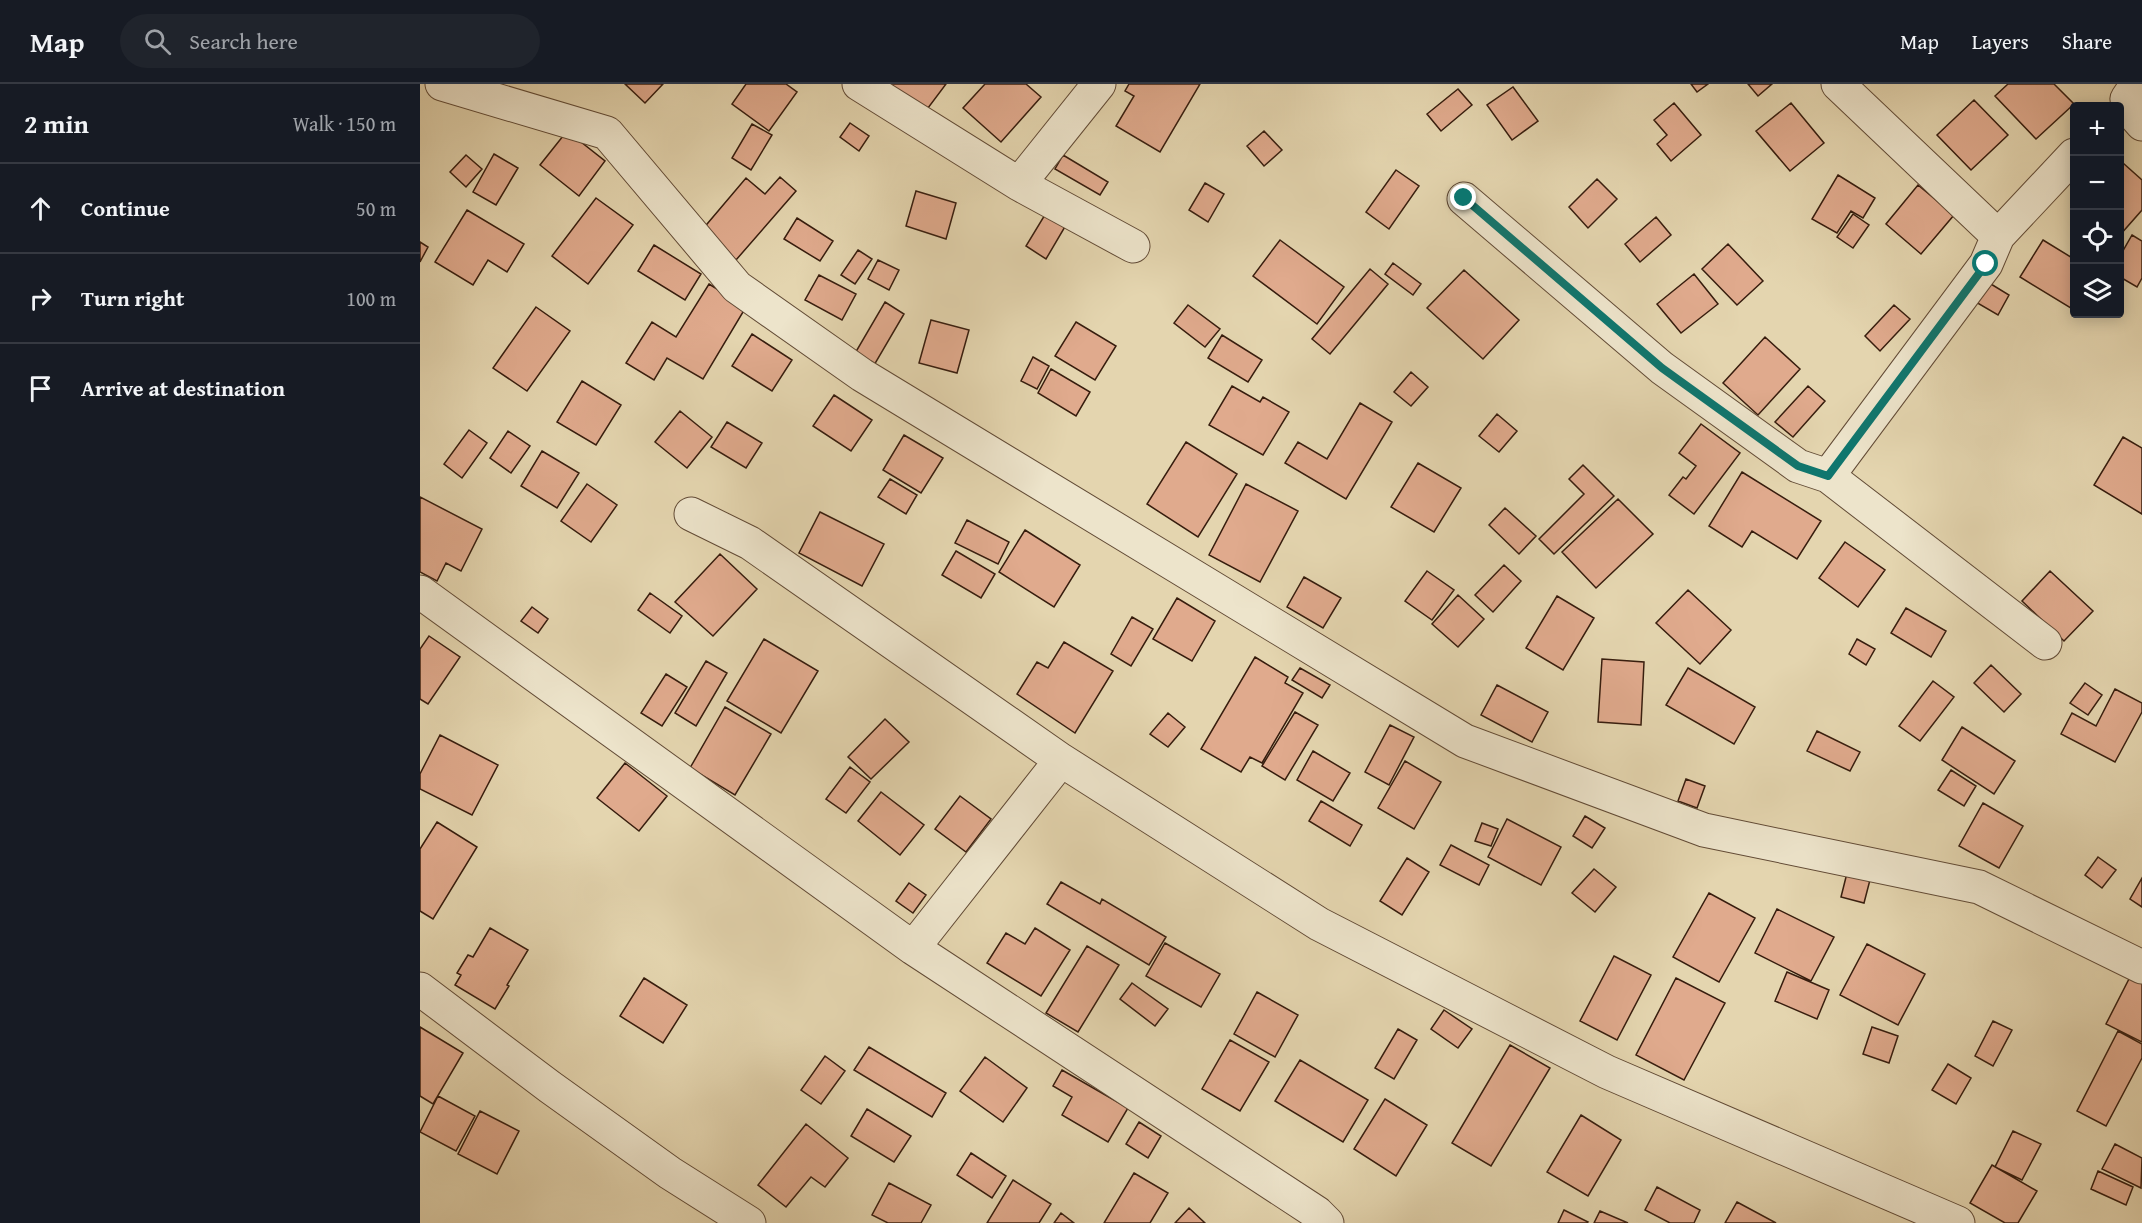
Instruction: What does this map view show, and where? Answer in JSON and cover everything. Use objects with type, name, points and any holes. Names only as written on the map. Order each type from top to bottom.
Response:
[{"type":"street","points":[[442,84],[607,133],[737,287],[862,375],[1465,741],[1704,830],[1979,887],[2142,967]]},
{"type":"street","points":[[858,84],[1018,184],[1132,246]]},
{"type":"street","points":[[1018,184],[1099,84]]},
{"type":"street","points":[[1838,84],[1998,236]]},
{"type":"street","points":[[1828,476],[1986,264],[1998,236],[2073,156]]},
{"type":"street","points":[[1464,198],[1662,368],[1798,466],[1828,476],[2045,644]]},
{"type":"street","points":[[691,514],[750,543],[1061,760],[1319,924],[1607,1072],[1958,1223]]},
{"type":"street","points":[[420,592],[912,948],[1317,1213],[1328,1223]]},
{"type":"street","points":[[912,948],[1061,760]]},
{"type":"street","points":[[420,989],[550,1087],[670,1173],[749,1223]]},
{"type":"building","points":[[625,84],[663,84],[645,103]]},
{"type":"building","points":[[746,84],[786,84],[797,92],[769,131],[732,104]]},
{"type":"building","points":[[889,84],[946,84],[925,112]]},
{"type":"building","points":[[985,84],[1026,84],[1041,97],[1001,142],[963,108]]},
{"type":"building","points":[[1129,84],[1200,84],[1160,152],[1116,126],[1134,96],[1125,91]]},
{"type":"building","points":[[1691,84],[1708,84],[1697,92]]},
{"type":"building","points":[[1748,84],[1772,84],[1758,96]]},
{"type":"building","points":[[2008,84],[2054,84],[2072,102],[2070,102],[2070,108],[2036,139],[1995,96]]},
{"type":"building","points":[[1513,87],[1538,121],[1512,140],[1487,105]]},
{"type":"building","points":[[1458,89],[1472,105],[1441,131],[1427,114]]},
{"type":"building","points":[[1974,100],[2008,135],[1971,170],[1937,135]]},
{"type":"building","points":[[1674,103],[1701,135],[1671,161],[1657,144],[1667,135],[1654,120]]},
{"type":"building","points":[[1791,103],[1824,143],[1790,171],[1756,131]]},
{"type":"building","points":[[850,123],[869,136],[859,151],[840,137]]},
{"type":"building","points":[[752,124],[772,135],[751,170],[732,158]]},
{"type":"building","points":[[567,131],[605,161],[579,196],[540,165]]},
{"type":"building","points":[[1264,131],[1282,150],[1264,166],[1247,146]]},
{"type":"building","points":[[494,154],[518,168],[496,205],[473,192]]},
{"type":"building","points":[[466,155],[482,169],[466,187],[450,172]]},
{"type":"building","points":[[1063,155],[1108,182],[1100,195],[1055,169]]},
{"type":"building","points":[[2124,164],[2142,180],[2142,210],[2124,230]]},
{"type":"building","points":[[1396,170],[1419,186],[1389,229],[1366,212]]},
{"type":"building","points":[[1838,175],[1875,198],[1863,218],[1851,211],[1837,233],[1812,219]]},
{"type":"building","points":[[780,177],[796,191],[736,260],[702,230],[746,178],[765,194]]},
{"type":"building","points":[[1597,179],[1617,199],[1588,228],[1569,207]]},
{"type":"building","points":[[1205,183],[1224,194],[1208,222],[1189,210]]},
{"type":"building","points":[[1918,185],[1954,215],[1921,254],[1886,224]]},
{"type":"building","points":[[916,191],[956,203],[946,239],[906,226]]},
{"type":"building","points":[[596,198],[633,225],[588,284],[552,256]]},
{"type":"building","points":[[467,210],[524,244],[507,272],[488,260],[473,285],[435,262]]},
{"type":"building","points":[[1046,213],[1066,225],[1046,259],[1026,246]]},
{"type":"building","points":[[1853,214],[1869,225],[1853,248],[1837,237]]},
{"type":"building","points":[[1656,217],[1671,235],[1640,262],[1625,244]]},
{"type":"building","points":[[797,218],[833,241],[820,261],[784,239]]},
{"type":"building","points":[[2132,235],[2142,241],[2142,278],[2137,287],[2124,279],[2124,249]]},
{"type":"building","points":[[1280,240],[1344,287],[1317,324],[1253,276]]},
{"type":"building","points":[[2043,240],[2070,257],[2070,308],[2020,277]]},
{"type":"building","points":[[420,242],[428,247],[420,262]]},
{"type":"building","points":[[1728,244],[1763,281],[1737,305],[1702,269]]},
{"type":"building","points":[[654,245],[701,274],[685,300],[638,271]]},
{"type":"building","points":[[858,250],[872,259],[855,284],[841,275]]},
{"type":"building","points":[[878,260],[899,270],[889,290],[868,279]]},
{"type":"building","points":[[1393,263],[1421,284],[1413,295],[1385,274]]},
{"type":"building","points":[[1370,269],[1388,284],[1330,354],[1312,339]]},
{"type":"building","points":[[1464,270],[1519,320],[1483,359],[1427,308]]},
{"type":"building","points":[[1694,274],[1718,304],[1681,333],[1657,304]]},
{"type":"building","points":[[819,275],[856,294],[842,320],[805,300]]},
{"type":"building","points":[[1986,281],[2009,295],[1998,315],[1974,301]]},
{"type":"building","points":[[709,284],[746,307],[703,379],[667,358],[654,380],[626,363],[652,322],[676,337]]},
{"type":"building","points":[[885,302],[904,314],[873,367],[854,355]]},
{"type":"building","points":[[1188,305],[1220,329],[1205,347],[1174,323]]},
{"type":"building","points":[[1894,305],[1910,319],[1880,351],[1865,336]]},
{"type":"building","points":[[536,307],[570,331],[527,391],[493,368]]},
{"type":"building","points":[[931,320],[969,330],[957,373],[919,363]]},
{"type":"building","points":[[1076,322],[1116,346],[1095,380],[1055,356]]},
{"type":"building","points":[[752,334],[792,360],[772,391],[732,366]]},
{"type":"building","points":[[1222,335],[1262,360],[1248,382],[1208,358]]},
{"type":"building","points":[[1765,337],[1800,369],[1758,415],[1723,383]]},
{"type":"building","points":[[1033,357],[1049,366],[1037,389],[1021,381]]},
{"type":"building","points":[[1051,369],[1090,392],[1076,416],[1038,393]]},
{"type":"building","points":[[1411,372],[1428,387],[1411,406],[1394,392]]},
{"type":"building","points":[[582,381],[621,405],[596,445],[557,422]]},
{"type":"building","points":[[1232,386],[1260,402],[1263,397],[1289,412],[1263,455],[1209,425]]},
{"type":"building","points":[[1808,386],[1825,401],[1793,437],[1775,422]]},
{"type":"building","points":[[834,395],[872,420],[851,451],[813,426]]},
{"type":"building","points":[[1360,403],[1392,422],[1346,499],[1285,463],[1298,442],[1327,459]]},
{"type":"building","points":[[680,411],[712,437],[687,468],[655,442]]},
{"type":"building","points":[[1497,414],[1517,431],[1499,452],[1479,436]]},
{"type":"building","points":[[727,422],[762,443],[746,468],[711,447]]},
{"type":"building","points":[[1701,424],[1740,453],[1694,514],[1669,495],[1683,477],[1686,479],[1696,466],[1679,453]]},
{"type":"building","points":[[469,430],[487,443],[462,478],[444,464]]},
{"type":"building","points":[[508,431],[530,446],[511,473],[490,458]]},
{"type":"building","points":[[904,435],[943,458],[921,493],[883,470]]},
{"type":"building","points":[[2123,437],[2142,448],[2142,514],[2094,485]]},
{"type":"building","points":[[1186,442],[1237,474],[1198,537],[1147,504]]},
{"type":"building","points":[[542,451],[579,473],[557,508],[521,486]]},
{"type":"building","points":[[1418,463],[1461,488],[1434,532],[1391,507]]},
{"type":"building","points":[[1583,465],[1614,496],[1554,554],[1539,539],[1584,494],[1569,479]]},
{"type":"building","points":[[1742,472],[1821,521],[1797,559],[1752,531],[1742,547],[1709,526]]},
{"type":"building","points":[[890,479],[917,495],[906,514],[878,497]]},
{"type":"building","points":[[587,484],[617,505],[591,542],[561,521]]},
{"type":"building","points":[[1246,484],[1298,511],[1260,582],[1209,555]]},
{"type":"building","points":[[420,497],[482,529],[461,571],[446,563],[437,581],[420,572]]},
{"type":"building","points":[[1618,499],[1653,534],[1596,588],[1562,552]]},
{"type":"building","points":[[1505,508],[1536,536],[1519,554],[1489,525]]},
{"type":"building","points":[[820,512],[884,544],[862,586],[799,553]]},
{"type":"building","points":[[967,520],[1009,542],[998,564],[955,543]]},
{"type":"building","points":[[1025,530],[1080,565],[1054,607],[999,572]]},
{"type":"building","points":[[1845,542],[1885,570],[1858,607],[1819,578]]},
{"type":"building","points":[[956,551],[995,574],[981,598],[942,575]]},
{"type":"building","points":[[720,554],[757,589],[713,636],[675,602]]},
{"type":"building","points":[[1504,565],[1521,581],[1493,612],[1475,595]]},
{"type":"building","points":[[1427,571],[1454,590],[1432,620],[1405,601]]},
{"type":"building","points":[[2050,571],[2093,611],[2064,641],[2022,601]]},
{"type":"building","points":[[1304,577],[1341,598],[1323,628],[1287,607]]},
{"type":"building","points":[[1688,590],[1731,630],[1700,664],[1656,623]]},
{"type":"building","points":[[650,593],[682,616],[670,633],[638,610]]},
{"type":"building","points":[[1458,595],[1484,619],[1458,647],[1432,624]]},
{"type":"building","points":[[1557,596],[1594,618],[1563,670],[1526,648]]},
{"type":"building","points":[[1177,598],[1215,621],[1192,661],[1153,639]]},
{"type":"building","points":[[532,607],[548,619],[538,633],[521,621]]},
{"type":"building","points":[[1906,608],[1946,631],[1931,657],[1891,633]]},
{"type":"building","points":[[1132,617],[1153,629],[1131,666],[1111,654]]},
{"type":"building","points":[[429,636],[460,657],[428,704],[420,699],[420,649]]},
{"type":"building","points":[[764,639],[818,671],[781,733],[727,701]]},
{"type":"building","points":[[1857,639],[1875,649],[1866,665],[1849,654]]},
{"type":"building","points":[[1064,642],[1113,671],[1075,733],[1017,694],[1037,662],[1048,668]]},
{"type":"building","points":[[1255,657],[1288,677],[1285,683],[1303,693],[1262,763],[1250,757],[1241,772],[1201,749]]},
{"type":"building","points":[[1602,659],[1644,662],[1641,725],[1598,722]]},
{"type":"building","points":[[706,661],[727,673],[696,726],[675,713]]},
{"type":"building","points":[[1991,665],[2021,694],[2004,712],[1974,683]]},
{"type":"building","points":[[1300,668],[1330,685],[1322,698],[1292,680]]},
{"type":"building","points":[[1688,668],[1755,707],[1734,744],[1666,705]]},
{"type":"building","points":[[666,674],[687,687],[662,726],[641,713]]},
{"type":"building","points":[[1933,681],[1954,697],[1920,741],[1899,726]]},
{"type":"building","points":[[2085,683],[2102,695],[2088,715],[2070,703]]},
{"type":"building","points":[[1497,685],[1548,712],[1532,742],[1481,715]]},
{"type":"building","points":[[2115,689],[2142,703],[2142,712],[2115,762],[2061,734],[2072,713],[2096,726]]},
{"type":"building","points":[[725,707],[771,734],[735,795],[690,768]]},
{"type":"building","points":[[1295,712],[1318,725],[1285,780],[1262,766]]},
{"type":"building","points":[[1168,713],[1185,727],[1168,747],[1150,734]]},
{"type":"building","points":[[885,719],[909,742],[871,779],[848,757]]},
{"type":"building","points":[[1390,725],[1414,737],[1389,785],[1365,772]]},
{"type":"building","points":[[1962,727],[2015,761],[1994,794],[1942,760]]},
{"type":"building","points":[[1817,731],[1860,752],[1850,771],[1807,751]]},
{"type":"building","points":[[440,735],[498,765],[472,815],[420,789],[420,774]]},
{"type":"building","points":[[1313,751],[1350,773],[1333,801],[1297,780]]},
{"type":"building","points":[[1405,761],[1441,782],[1414,829],[1378,808]]},
{"type":"building","points":[[625,763],[667,796],[639,831],[597,798]]},
{"type":"building","points":[[850,767],[870,782],[846,813],[826,799]]},
{"type":"building","points":[[1951,770],[1976,786],[1964,806],[1938,790]]},
{"type":"building","points":[[1686,779],[1705,786],[1697,808],[1678,801]]},
{"type":"building","points":[[881,792],[924,825],[900,855],[858,821]]},
{"type":"building","points":[[960,796],[991,819],[966,852],[935,829]]},
{"type":"building","points":[[1321,801],[1362,825],[1350,846],[1309,821]]},
{"type":"building","points":[[1983,803],[2023,826],[1999,868],[1959,846]]},
{"type":"building","points":[[1585,816],[1605,828],[1592,848],[1573,836]]},
{"type":"building","points":[[1507,819],[1561,847],[1541,885],[1488,857]]},
{"type":"building","points":[[437,822],[477,847],[433,919],[420,911],[420,849]]},
{"type":"building","points":[[1482,823],[1498,829],[1491,846],[1475,841]]},
{"type":"building","points":[[1451,845],[1489,865],[1479,885],[1440,865]]},
{"type":"building","points":[[2098,857],[2116,870],[2102,888],[2085,875]]},
{"type":"building","points":[[1407,858],[1429,872],[1402,915],[1380,901]]},
{"type":"building","points":[[1594,869],[1616,887],[1595,912],[1572,893]]},
{"type":"building","points":[[1848,869],[1871,876],[1864,903],[1841,897]]},
{"type":"building","points":[[2142,878],[2142,907],[2130,899]]},
{"type":"building","points":[[1061,882],[1100,904],[1102,899],[1166,937],[1149,965],[1047,904]]},
{"type":"building","points":[[909,883],[926,895],[913,913],[896,901]]},
{"type":"building","points":[[1709,893],[1755,918],[1719,982],[1673,957]]},
{"type":"building","points":[[1777,909],[1834,937],[1811,981],[1755,953]]},
{"type":"building","points":[[490,928],[528,950],[495,1009],[455,985],[461,975],[457,973],[468,955],[473,957]]},
{"type":"building","points":[[1035,928],[1070,950],[1041,996],[987,963],[1006,933],[1025,944]]},
{"type":"building","points":[[1165,943],[1220,974],[1201,1007],[1146,976]]},
{"type":"building","points":[[1867,944],[1925,974],[1898,1025],[1840,995]]},
{"type":"building","points":[[1087,946],[1119,965],[1078,1032],[1046,1013]]},
{"type":"building","points":[[1614,956],[1651,975],[1617,1040],[1580,1021]]},
{"type":"building","points":[[1787,972],[1829,990],[1817,1019],[1775,1001]]},
{"type":"building","points":[[2130,977],[2142,983],[2142,1042],[2106,1024]]},
{"type":"building","points":[[644,978],[687,1005],[663,1043],[620,1016]]},
{"type":"building","points":[[1676,978],[1725,1003],[1684,1080],[1636,1055]]},
{"type":"building","points":[[1132,983],[1168,1009],[1155,1026],[1120,999]]},
{"type":"building","points":[[1257,992],[1298,1015],[1275,1057],[1234,1034]]},
{"type":"building","points":[[1444,1010],[1472,1029],[1458,1048],[1431,1029]]},
{"type":"building","points":[[1993,1021],[2012,1030],[1993,1066],[1975,1056]]},
{"type":"building","points":[[420,1027],[463,1053],[433,1104],[420,1096]]},
{"type":"building","points":[[1872,1027],[1898,1036],[1889,1063],[1863,1054]]},
{"type":"building","points":[[1398,1029],[1417,1040],[1394,1079],[1375,1068]]},
{"type":"building","points":[[2118,1031],[2142,1044],[2142,1058],[2106,1126],[2077,1111]]},
{"type":"building","points":[[1230,1040],[1269,1062],[1240,1111],[1202,1089]]},
{"type":"building","points":[[1510,1045],[1550,1068],[1491,1166],[1452,1143]]},
{"type":"building","points":[[869,1047],[946,1093],[932,1117],[854,1070]]},
{"type":"building","points":[[825,1056],[845,1071],[821,1104],[801,1090]]},
{"type":"building","points":[[985,1057],[1027,1088],[1003,1122],[960,1091]]},
{"type":"building","points":[[1300,1060],[1368,1100],[1343,1142],[1275,1101]]},
{"type":"building","points":[[1948,1064],[1971,1078],[1956,1104],[1932,1090]]},
{"type":"building","points":[[1062,1070],[1128,1108],[1108,1142],[1062,1115],[1072,1097],[1053,1086]]},
{"type":"building","points":[[438,1096],[475,1116],[456,1151],[420,1132]]},
{"type":"building","points":[[1385,1099],[1427,1125],[1396,1176],[1354,1149]]},
{"type":"building","points":[[867,1109],[911,1136],[894,1162],[851,1136]]},
{"type":"building","points":[[480,1111],[519,1131],[497,1174],[458,1154]]},
{"type":"building","points":[[1581,1115],[1621,1140],[1588,1196],[1547,1172]]},
{"type":"building","points":[[1139,1122],[1161,1136],[1148,1158],[1126,1144]]},
{"type":"building","points":[[806,1124],[848,1158],[825,1187],[811,1177],[786,1207],[758,1185]]},
{"type":"building","points":[[2013,1131],[2041,1144],[2022,1180],[1995,1167]]},
{"type":"building","points":[[2115,1144],[2142,1158],[2141,1188],[2102,1169]]},
{"type":"building","points":[[971,1153],[1006,1176],[992,1198],[957,1175]]},
{"type":"building","points":[[1992,1165],[2037,1191],[2018,1223],[2005,1223],[1970,1203]]},
{"type":"building","points":[[2098,1171],[2133,1187],[2126,1205],[2091,1189]]},
{"type":"building","points":[[1134,1173],[1168,1193],[1150,1223],[1104,1223]]},
{"type":"building","points":[[1013,1180],[1051,1204],[1039,1223],[987,1223]]},
{"type":"building","points":[[889,1183],[931,1205],[921,1223],[888,1223],[872,1215]]},
{"type":"building","points":[[1657,1187],[1700,1210],[1694,1223],[1670,1223],[1645,1210]]},
{"type":"building","points":[[1737,1202],[1776,1223],[1725,1223]]},
{"type":"building","points":[[1189,1208],[1205,1223],[1175,1223]]},
{"type":"building","points":[[1564,1210],[1588,1222],[1558,1223]]},
{"type":"building","points":[[1600,1211],[1628,1223],[1594,1223]]},
{"type":"building","points":[[1061,1213],[1074,1223],[1054,1223]]},
{"type":"route","points":[[1464,198],[1662,368],[1798,466],[1828,476],[1986,264]]}]
